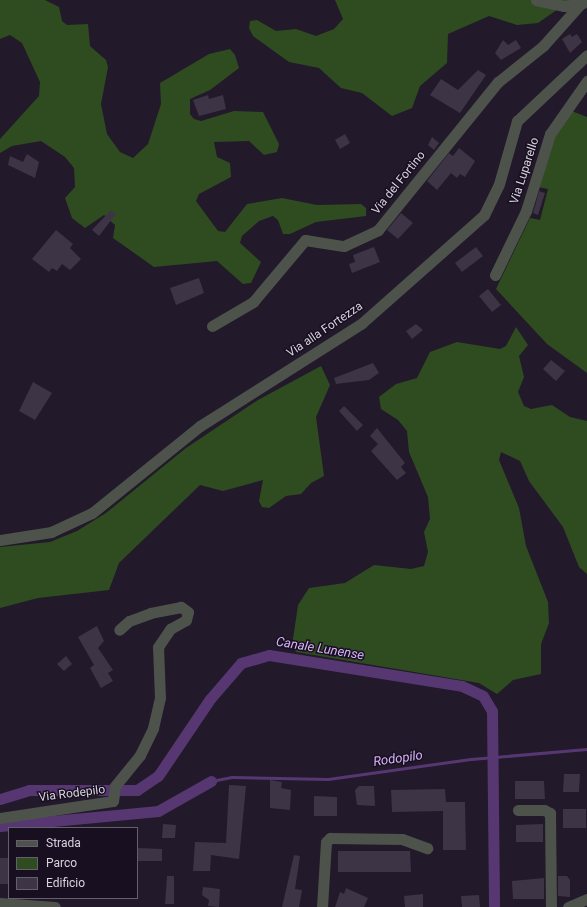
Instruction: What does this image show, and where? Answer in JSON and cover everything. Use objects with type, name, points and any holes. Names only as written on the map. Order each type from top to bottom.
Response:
[{"type":"street","points":[[536,0],[564,6],[585,3]]},
{"type":"street","name":"Via del Fortino","points":[[212,326],[253,302],[305,240],[344,246],[378,230],[498,82],[543,46],[585,3]]},
{"type":"street","name":"Via alla Fortezza","points":[[0,540],[51,532],[78,521],[200,426],[362,324],[484,215],[499,184],[517,121],[587,55]]},
{"type":"street","name":"Via Luparello","points":[[495,275],[526,211],[550,134],[587,81]]},
{"type":"street","name":"Via Rodepilo","points":[[0,818],[113,802],[115,791],[127,771],[140,755],[153,728],[160,698],[158,647],[170,629],[186,620],[188,612],[181,607],[151,613],[129,621],[119,630]]},
{"type":"street","points":[[518,810],[544,810],[550,813],[551,907]]},
{"type":"street","points":[[322,907],[326,842],[330,838],[396,838],[427,848]]},
{"type":"street","points":[[568,907],[587,899]]},
{"type":"street","points":[[0,902],[55,907]]},
{"type":"green space","points":[[0,0],[45,0],[59,7],[62,21],[67,25],[88,24],[90,46],[106,60],[108,67],[101,104],[107,134],[120,152],[133,158],[148,144],[161,104],[160,83],[209,54],[230,49],[235,55],[239,68],[210,90],[190,99],[190,114],[194,119],[201,121],[234,111],[263,112],[279,144],[277,152],[264,155],[249,141],[214,142],[217,157],[230,163],[231,177],[199,194],[196,201],[218,231],[225,232],[247,204],[282,198],[317,205],[361,204],[366,208],[366,216],[316,222],[290,234],[283,234],[278,220],[273,216],[259,221],[242,236],[240,243],[261,262],[251,283],[243,284],[217,261],[154,267],[113,238],[115,225],[104,215],[85,228],[72,218],[65,198],[75,187],[74,168],[65,157],[41,141],[12,146],[0,153],[0,139],[39,96],[40,82],[22,43],[10,35],[0,39]]},
{"type":"green space","points":[[335,0],[571,0],[538,23],[517,25],[489,16],[448,34],[447,63],[420,86],[412,108],[392,116],[362,93],[341,88],[319,68],[289,62],[253,36],[249,28],[250,21],[257,20],[276,31],[296,29],[316,36],[334,29],[343,19]]},
{"type":"green space","points":[[569,110],[587,117],[587,373],[547,344],[496,289],[530,218],[540,220],[548,189],[538,187],[553,134]]},
{"type":"green space","points":[[516,327],[528,345],[519,356],[524,377],[518,392],[524,406],[531,409],[552,405],[570,417],[587,421],[587,574],[579,567],[563,527],[529,481],[520,461],[501,452],[499,460],[519,508],[526,546],[548,602],[549,623],[541,644],[541,674],[513,680],[497,694],[479,683],[296,652],[292,646],[298,605],[309,588],[345,583],[374,565],[411,569],[424,566],[428,552],[424,532],[430,519],[428,497],[409,452],[407,431],[398,420],[381,409],[379,397],[396,384],[417,378],[430,352],[457,342],[500,349],[506,346]]},
{"type":"green space","points":[[321,366],[330,385],[316,417],[324,476],[311,483],[301,494],[286,496],[269,508],[262,507],[259,501],[263,480],[223,491],[200,485],[119,563],[109,590],[38,598],[0,608],[0,547],[50,542],[77,531],[106,513],[186,448],[258,400]]},
{"type":"building","points":[[570,34],[572,37],[577,34],[582,42],[570,53],[562,39]]},
{"type":"building","points":[[503,40],[508,45],[516,40],[521,48],[501,60],[495,53]]},
{"type":"building","points":[[478,70],[486,75],[460,113],[430,95],[441,79],[458,90]]},
{"type":"building","points":[[208,95],[209,99],[223,95],[226,109],[199,116],[193,100]]},
{"type":"building","points":[[345,134],[350,143],[340,149],[335,140]]},
{"type":"building","points":[[432,137],[439,143],[434,150],[428,145]]},
{"type":"building","points":[[459,148],[475,161],[465,177],[460,174],[457,178],[451,173],[437,190],[427,181],[449,153],[453,156]]},
{"type":"building","points":[[27,154],[39,162],[35,178],[8,165],[10,156],[23,162]]},
{"type":"building","points":[[539,191],[545,193],[538,215],[533,213]]},
{"type":"building","points":[[111,210],[116,214],[99,236],[92,230]]},
{"type":"building","points":[[401,213],[413,223],[398,239],[387,230]]},
{"type":"building","points":[[56,230],[73,244],[70,248],[81,259],[70,270],[62,264],[57,271],[52,268],[49,272],[32,259]]},
{"type":"building","points":[[374,247],[380,262],[352,273],[349,264],[355,262],[353,255]]},
{"type":"building","points":[[476,247],[483,256],[462,272],[455,263]]},
{"type":"building","points":[[199,278],[204,293],[176,305],[170,288]]},
{"type":"building","points":[[488,289],[501,305],[492,312],[479,296]]},
{"type":"building","points":[[416,324],[423,330],[412,339],[406,331]]},
{"type":"building","points":[[551,360],[565,371],[556,381],[543,369]]},
{"type":"building","points":[[373,363],[379,373],[369,380],[336,384],[334,378]]},
{"type":"building","points":[[33,382],[52,393],[35,420],[19,411]]},
{"type":"building","points":[[344,406],[363,425],[357,431],[339,411]]},
{"type":"building","points":[[377,428],[405,463],[401,467],[406,473],[397,480],[371,451],[378,444],[370,436]]},
{"type":"building","points":[[97,626],[104,641],[98,648],[113,670],[108,673],[113,681],[101,688],[90,668],[94,665],[78,637]]},
{"type":"building","points":[[66,656],[72,664],[64,671],[57,664]]},
{"type":"building","points":[[564,774],[580,774],[579,792],[563,792]]},
{"type":"building","points":[[270,780],[282,782],[281,788],[291,790],[290,810],[270,808]]},
{"type":"building","points":[[515,781],[544,781],[545,799],[515,799]]},
{"type":"building","points":[[229,785],[246,786],[239,859],[211,855],[210,871],[193,871],[195,842],[226,843]]},
{"type":"building","points":[[359,786],[374,786],[375,806],[357,805],[355,790]]},
{"type":"building","points":[[445,789],[446,802],[465,802],[466,850],[443,850],[443,811],[392,812],[391,790]]},
{"type":"building","points":[[314,796],[337,797],[337,816],[314,816]]},
{"type":"building","points":[[563,809],[586,809],[586,828],[563,828]]},
{"type":"building","points":[[163,824],[176,825],[175,838],[162,838]]},
{"type":"building","points":[[543,824],[543,842],[516,842],[516,825]]},
{"type":"building","points":[[138,848],[162,849],[162,861],[138,861]]},
{"type":"building","points":[[338,851],[410,851],[411,872],[338,872]]},
{"type":"building","points":[[294,855],[300,856],[295,889],[302,890],[299,907],[282,907]]},
{"type":"building","points":[[0,858],[8,858],[8,884],[0,884]]},
{"type":"building","points":[[167,876],[174,876],[174,904],[165,904]]},
{"type":"building","points":[[558,876],[567,876],[570,880],[570,897],[558,896]]},
{"type":"building","points":[[544,878],[544,899],[513,899],[512,881]]},
{"type":"building","points":[[203,887],[220,889],[219,907],[208,906],[209,900],[202,895]]},
{"type":"building","points":[[346,888],[368,898],[364,907],[335,907],[340,892],[344,894]]},
{"type":"building","points":[[423,894],[423,907],[405,907],[404,896]]},
{"type":"building","points":[[479,895],[480,907],[462,907],[461,896]]},
{"type":"waterway","name":"Canale Lunense","points":[[0,799],[29,790],[137,790],[158,776],[210,699],[241,663],[269,655],[462,686],[483,696],[492,711],[494,907]]},
{"type":"waterway","name":"Rodopilo","points":[[211,781],[232,777],[328,779],[471,759],[587,749]]},
{"type":"waterway","points":[[0,826],[158,811],[211,781]]}]
